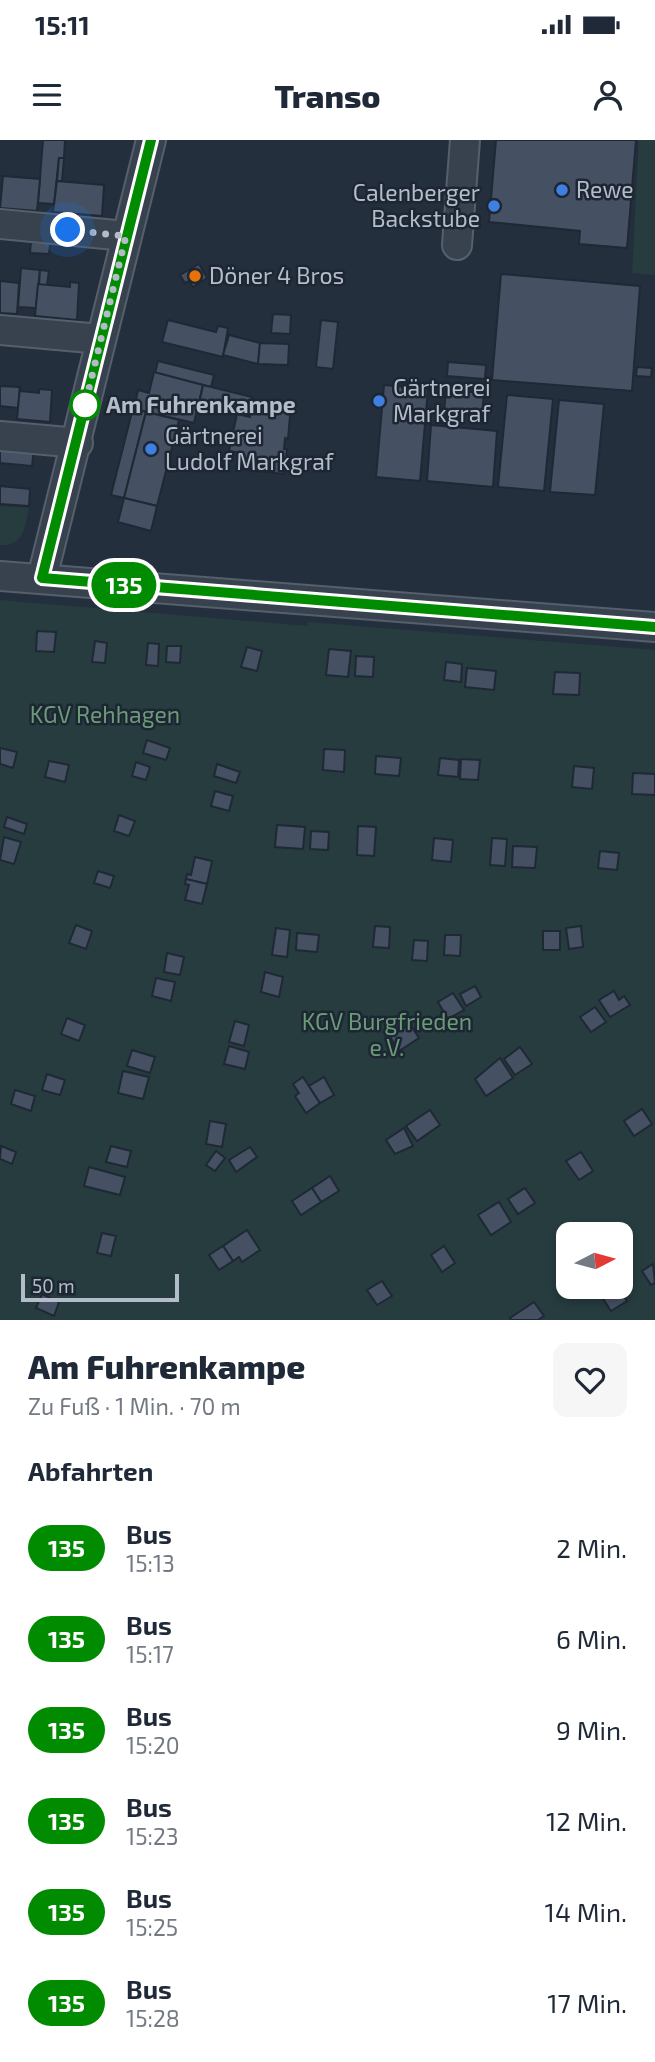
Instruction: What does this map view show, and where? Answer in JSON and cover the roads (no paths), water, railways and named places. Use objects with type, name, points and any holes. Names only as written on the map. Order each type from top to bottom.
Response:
[{"type":"street","points":[[42,578],[78,443],[151,140]]},
{"type":"street","points":[[457,245],[465,140]]},
{"type":"street","points":[[0,224],[126,236]]},
{"type":"street","points":[[0,330],[101,339]]},
{"type":"street","points":[[0,436],[78,443]]},
{"type":"street","points":[[0,576],[655,627]]},
{"type":"place","name":"Rewe","points":[[562,190]]},
{"type":"place","name":"Calenberger Backstube","points":[[494,206]]},
{"type":"place","name":"Döner 4 Bros","points":[[195,276]]},
{"type":"place","name":"Gärtnerei Markgraf","points":[[379,401]]},
{"type":"place","name":"Am Fuhrenkampe","points":[[85,405]]},
{"type":"place","name":"Gärtnerei Ludolf Markgraf","points":[[151,449]]},
{"type":"park label","name":"KGV Rehhagen","points":[[105,715]]},
{"type":"park label","name":"KGV Burgfrieden e.V.","points":[[387,1035]]}]
